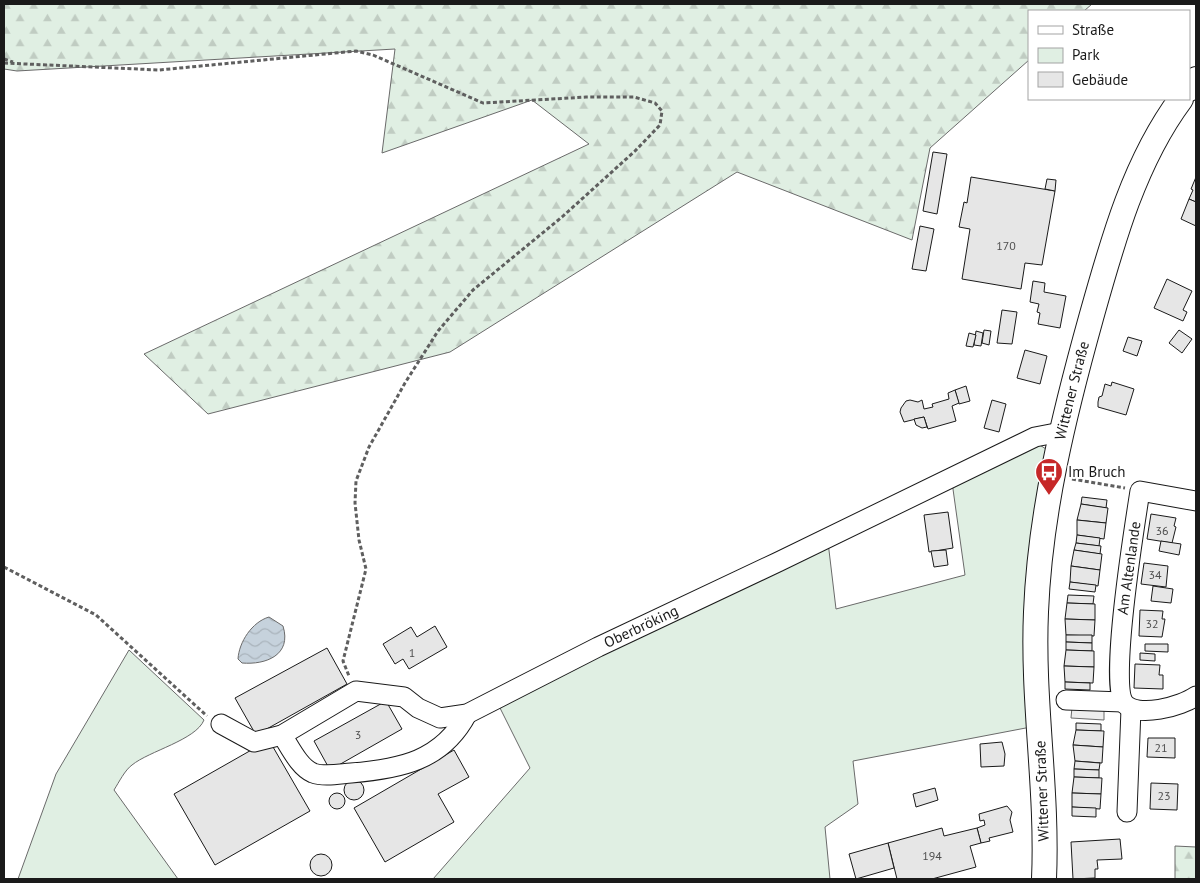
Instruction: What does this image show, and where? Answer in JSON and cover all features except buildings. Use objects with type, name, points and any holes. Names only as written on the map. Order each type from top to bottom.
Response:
[{"type":"main road","name":"Wittener Straße","points":[[1044,879],[1044,791],[1035,654],[1036,612],[1042,539],[1052,475],[1081,354],[1115,236],[1131,193],[1149,154],[1173,110],[1181,100]]},
{"type":"street","name":"Oberbröking","points":[[356,691],[404,697],[418,708],[440,718],[466,714],[598,647],[1035,437],[1061,432]]},
{"type":"street","points":[[1140,491],[1196,501]]},
{"type":"street","name":"Am Altenlande","points":[[1127,812],[1127,706],[1120,686],[1122,622],[1129,560],[1140,491]]},
{"type":"street","points":[[221,724],[254,742],[282,735],[356,691]]},
{"type":"street","points":[[1066,700],[1150,710],[1170,708],[1188,702],[1196,696]]},
{"type":"street","points":[[282,735],[302,766],[313,773],[330,775],[376,771],[407,765],[436,750],[458,730],[466,714]]},
{"type":"path","points":[[4,64],[158,70],[356,51],[373,55],[483,103],[586,97],[634,97],[655,103],[662,111],[660,125],[635,151],[562,217],[473,290],[438,331],[405,382],[369,447],[356,481],[355,503],[359,540],[366,569],[343,661],[356,691]]},
{"type":"path","points":[[4,59],[14,63]]},
{"type":"path","points":[[1052,475],[1140,491]]},
{"type":"path","points":[[4,567],[96,615],[203,713],[221,724]]},
{"type":"green space","points":[[4,4],[1092,4],[1085,10],[1028,10],[1028,61],[930,148],[912,240],[737,172],[450,352],[208,414],[144,354],[589,144],[532,100],[382,153],[395,49],[17,71],[4,69]]},
{"type":"green space","points":[[1035,442],[1046,449],[1033,525],[1031,727],[853,761],[858,804],[825,827],[830,879],[433,879],[530,768],[497,702],[828,542],[836,609],[965,575],[952,482]]},
{"type":"green space","points":[[129,650],[204,720],[192,734],[129,767],[114,790],[178,879],[18,879],[56,774]]},
{"type":"green space","points":[[1175,846],[1196,847],[1196,879],[1175,879]]},
{"type":"shaded area","points":[[1072,707],[1104,708],[1104,720],[1071,718]]},
{"type":"water","points":[[269,617],[283,626],[285,636],[284,644],[280,651],[268,660],[242,663],[238,659],[239,653],[247,634],[257,623]]},
{"type":"place","name":"Im Bruch","points":[[1049,496]]}]
